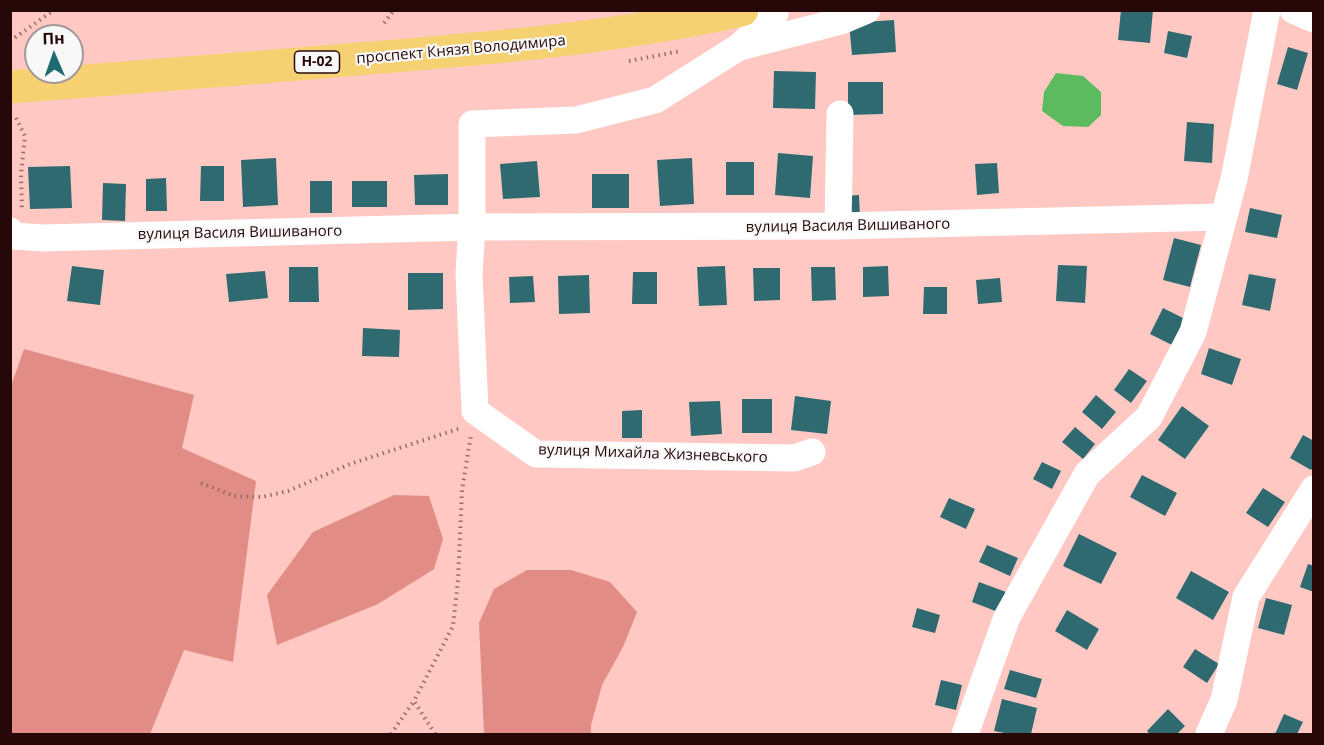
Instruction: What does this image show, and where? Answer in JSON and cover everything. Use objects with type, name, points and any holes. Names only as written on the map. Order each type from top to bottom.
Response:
[{"type":"main road","name":"проспект Князя Володимира","points":[[14,103],[428,53],[624,33],[686,23],[742,10]]},
{"type":"street","points":[[475,411],[469,273],[472,227],[472,124],[576,120],[655,100],[739,47],[775,13],[775,10]]},
{"type":"street","points":[[739,47],[841,21],[867,10]]},
{"type":"street","points":[[965,735],[1007,617],[1087,474],[1149,417],[1193,332],[1234,180],[1267,10]]},
{"type":"street","points":[[1293,10],[1314,19]]},
{"type":"street","points":[[838,226],[840,114]]},
{"type":"street","name":"вулиця Василя Вишиваного","points":[[16,233],[44,238],[472,227],[838,226],[1223,217]]},
{"type":"street","name":"вулиця Михайла Жизневського","points":[[475,411],[536,454],[794,458],[812,452]]},
{"type":"street","points":[[1216,732],[1246,597],[1314,489]]},
{"type":"path","points":[[10,41],[54,10]]},
{"type":"path","points":[[384,23],[394,10]]},
{"type":"path","points":[[14,103],[25,136],[16,233]]},
{"type":"path","points":[[201,483],[234,496],[262,497],[288,491],[350,464],[460,429],[475,411]]},
{"type":"path","points":[[391,735],[414,700],[453,626],[458,580],[462,490],[475,411]]},
{"type":"path","points":[[414,700],[435,735]]},
{"type":"shaded area","points":[[1056,73],[1083,76],[1101,92],[1101,115],[1088,127],[1063,126],[1042,111],[1044,92]]},
{"type":"shaded area","points":[[24,349],[194,395],[182,448],[256,481],[233,662],[184,650],[150,734],[11,734],[10,389]]},
{"type":"shaded area","points":[[394,495],[429,496],[443,539],[434,569],[378,604],[277,645],[267,595],[313,532]]},
{"type":"shaded area","points":[[527,570],[571,570],[610,582],[637,612],[623,647],[602,685],[591,725],[591,734],[484,734],[479,623],[494,589]]},
{"type":"building","points":[[1121,10],[1153,10],[1150,43],[1118,40]]},
{"type":"building","points":[[894,20],[896,52],[852,55],[849,23]]},
{"type":"building","points":[[1168,31],[1192,36],[1187,58],[1164,53]]},
{"type":"building","points":[[1288,47],[1308,53],[1297,90],[1277,84]]},
{"type":"building","points":[[774,71],[816,72],[815,109],[773,108]]},
{"type":"building","points":[[848,82],[883,82],[883,114],[848,115]]},
{"type":"building","points":[[1187,122],[1214,124],[1212,163],[1184,161]]},
{"type":"building","points":[[778,153],[813,156],[810,198],[775,195]]},
{"type":"building","points":[[276,158],[278,205],[243,207],[241,160]]},
{"type":"building","points":[[692,158],[694,204],[660,206],[657,160]]},
{"type":"building","points":[[537,161],[540,197],[503,199],[500,164]]},
{"type":"building","points":[[726,162],[754,162],[754,195],[726,195]]},
{"type":"building","points":[[997,163],[999,193],[977,195],[975,164]]},
{"type":"building","points":[[70,166],[72,208],[30,209],[28,167]]},
{"type":"building","points":[[201,166],[224,166],[224,201],[200,201]]},
{"type":"building","points":[[448,174],[448,205],[415,205],[414,175]]},
{"type":"building","points":[[592,174],[629,174],[629,208],[592,208]]},
{"type":"building","points":[[166,178],[167,211],[146,211],[146,179]]},
{"type":"building","points":[[310,181],[332,181],[332,213],[310,213]]},
{"type":"building","points":[[352,181],[387,181],[387,207],[352,207]]},
{"type":"building","points":[[103,183],[126,184],[125,221],[102,220]]},
{"type":"building","points":[[859,195],[860,218],[847,219],[846,196]]},
{"type":"building","points":[[1250,208],[1282,215],[1277,238],[1245,232]]},
{"type":"building","points":[[1174,238],[1201,245],[1190,287],[1163,280]]},
{"type":"building","points":[[1058,265],[1087,266],[1085,303],[1056,301]]},
{"type":"building","points":[[72,266],[104,270],[100,305],[67,301]]},
{"type":"building","points":[[725,266],[727,305],[699,306],[697,267]]},
{"type":"building","points":[[888,266],[889,296],[863,297],[863,267]]},
{"type":"building","points":[[289,267],[318,267],[319,302],[289,302]]},
{"type":"building","points":[[811,267],[835,267],[836,300],[812,301]]},
{"type":"building","points":[[753,268],[780,268],[780,300],[754,301]]},
{"type":"building","points":[[265,271],[268,298],[229,302],[226,274]]},
{"type":"building","points":[[633,272],[657,272],[657,304],[632,304]]},
{"type":"building","points":[[408,273],[443,273],[443,309],[408,310]]},
{"type":"building","points":[[1249,274],[1276,279],[1270,311],[1242,305]]},
{"type":"building","points":[[589,275],[590,313],[559,314],[558,276]]},
{"type":"building","points":[[533,276],[535,302],[510,303],[509,277]]},
{"type":"building","points":[[1000,278],[1002,302],[978,304],[976,280]]},
{"type":"building","points":[[924,287],[947,287],[947,314],[923,314]]},
{"type":"building","points":[[1163,308],[1185,319],[1172,345],[1150,334]]},
{"type":"building","points":[[363,328],[400,330],[399,357],[362,356]]},
{"type":"building","points":[[1209,348],[1241,359],[1232,385],[1201,374]]},
{"type":"building","points":[[1129,369],[1147,381],[1131,403],[1114,390]]},
{"type":"building","points":[[1096,395],[1116,412],[1102,429],[1082,412]]},
{"type":"building","points":[[795,396],[831,401],[827,434],[791,430]]},
{"type":"building","points":[[742,399],[772,399],[772,433],[742,433]]},
{"type":"building","points":[[720,401],[722,434],[691,436],[689,402]]},
{"type":"building","points":[[1182,406],[1209,426],[1185,459],[1158,440]]},
{"type":"building","points":[[642,410],[642,438],[622,438],[622,411]]},
{"type":"building","points":[[1075,427],[1095,444],[1083,459],[1062,442]]},
{"type":"building","points":[[1303,435],[1314,441],[1314,466],[1311,470],[1290,458]]},
{"type":"building","points":[[1042,462],[1061,471],[1052,489],[1033,479]]},
{"type":"building","points":[[1142,475],[1177,493],[1165,516],[1130,497]]},
{"type":"building","points":[[1263,488],[1285,502],[1268,527],[1246,513]]},
{"type":"building","points":[[949,498],[975,509],[966,529],[940,517]]},
{"type":"building","points":[[1079,534],[1117,553],[1101,584],[1063,566]]},
{"type":"building","points":[[987,545],[1018,558],[1010,576],[979,562]]},
{"type":"building","points":[[1308,564],[1314,566],[1314,592],[1300,587]]},
{"type":"building","points":[[1191,571],[1229,592],[1213,620],[1176,598]]},
{"type":"building","points":[[979,582],[1006,592],[998,612],[972,602]]},
{"type":"building","points":[[1266,598],[1292,605],[1284,635],[1258,628]]},
{"type":"building","points":[[917,608],[940,615],[935,633],[912,627]]},
{"type":"building","points":[[1067,610],[1099,629],[1087,650],[1055,631]]},
{"type":"building","points":[[1195,649],[1219,664],[1207,683],[1183,667]]},
{"type":"building","points":[[1010,670],[1042,679],[1036,698],[1004,689]]},
{"type":"building","points":[[941,680],[962,685],[956,710],[935,705]]},
{"type":"building","points":[[1002,699],[1037,708],[1031,734],[994,731]]},
{"type":"building","points":[[1168,709],[1185,726],[1177,734],[1150,734],[1147,731]]},
{"type":"building","points":[[1284,714],[1303,722],[1297,734],[1275,734]]}]
